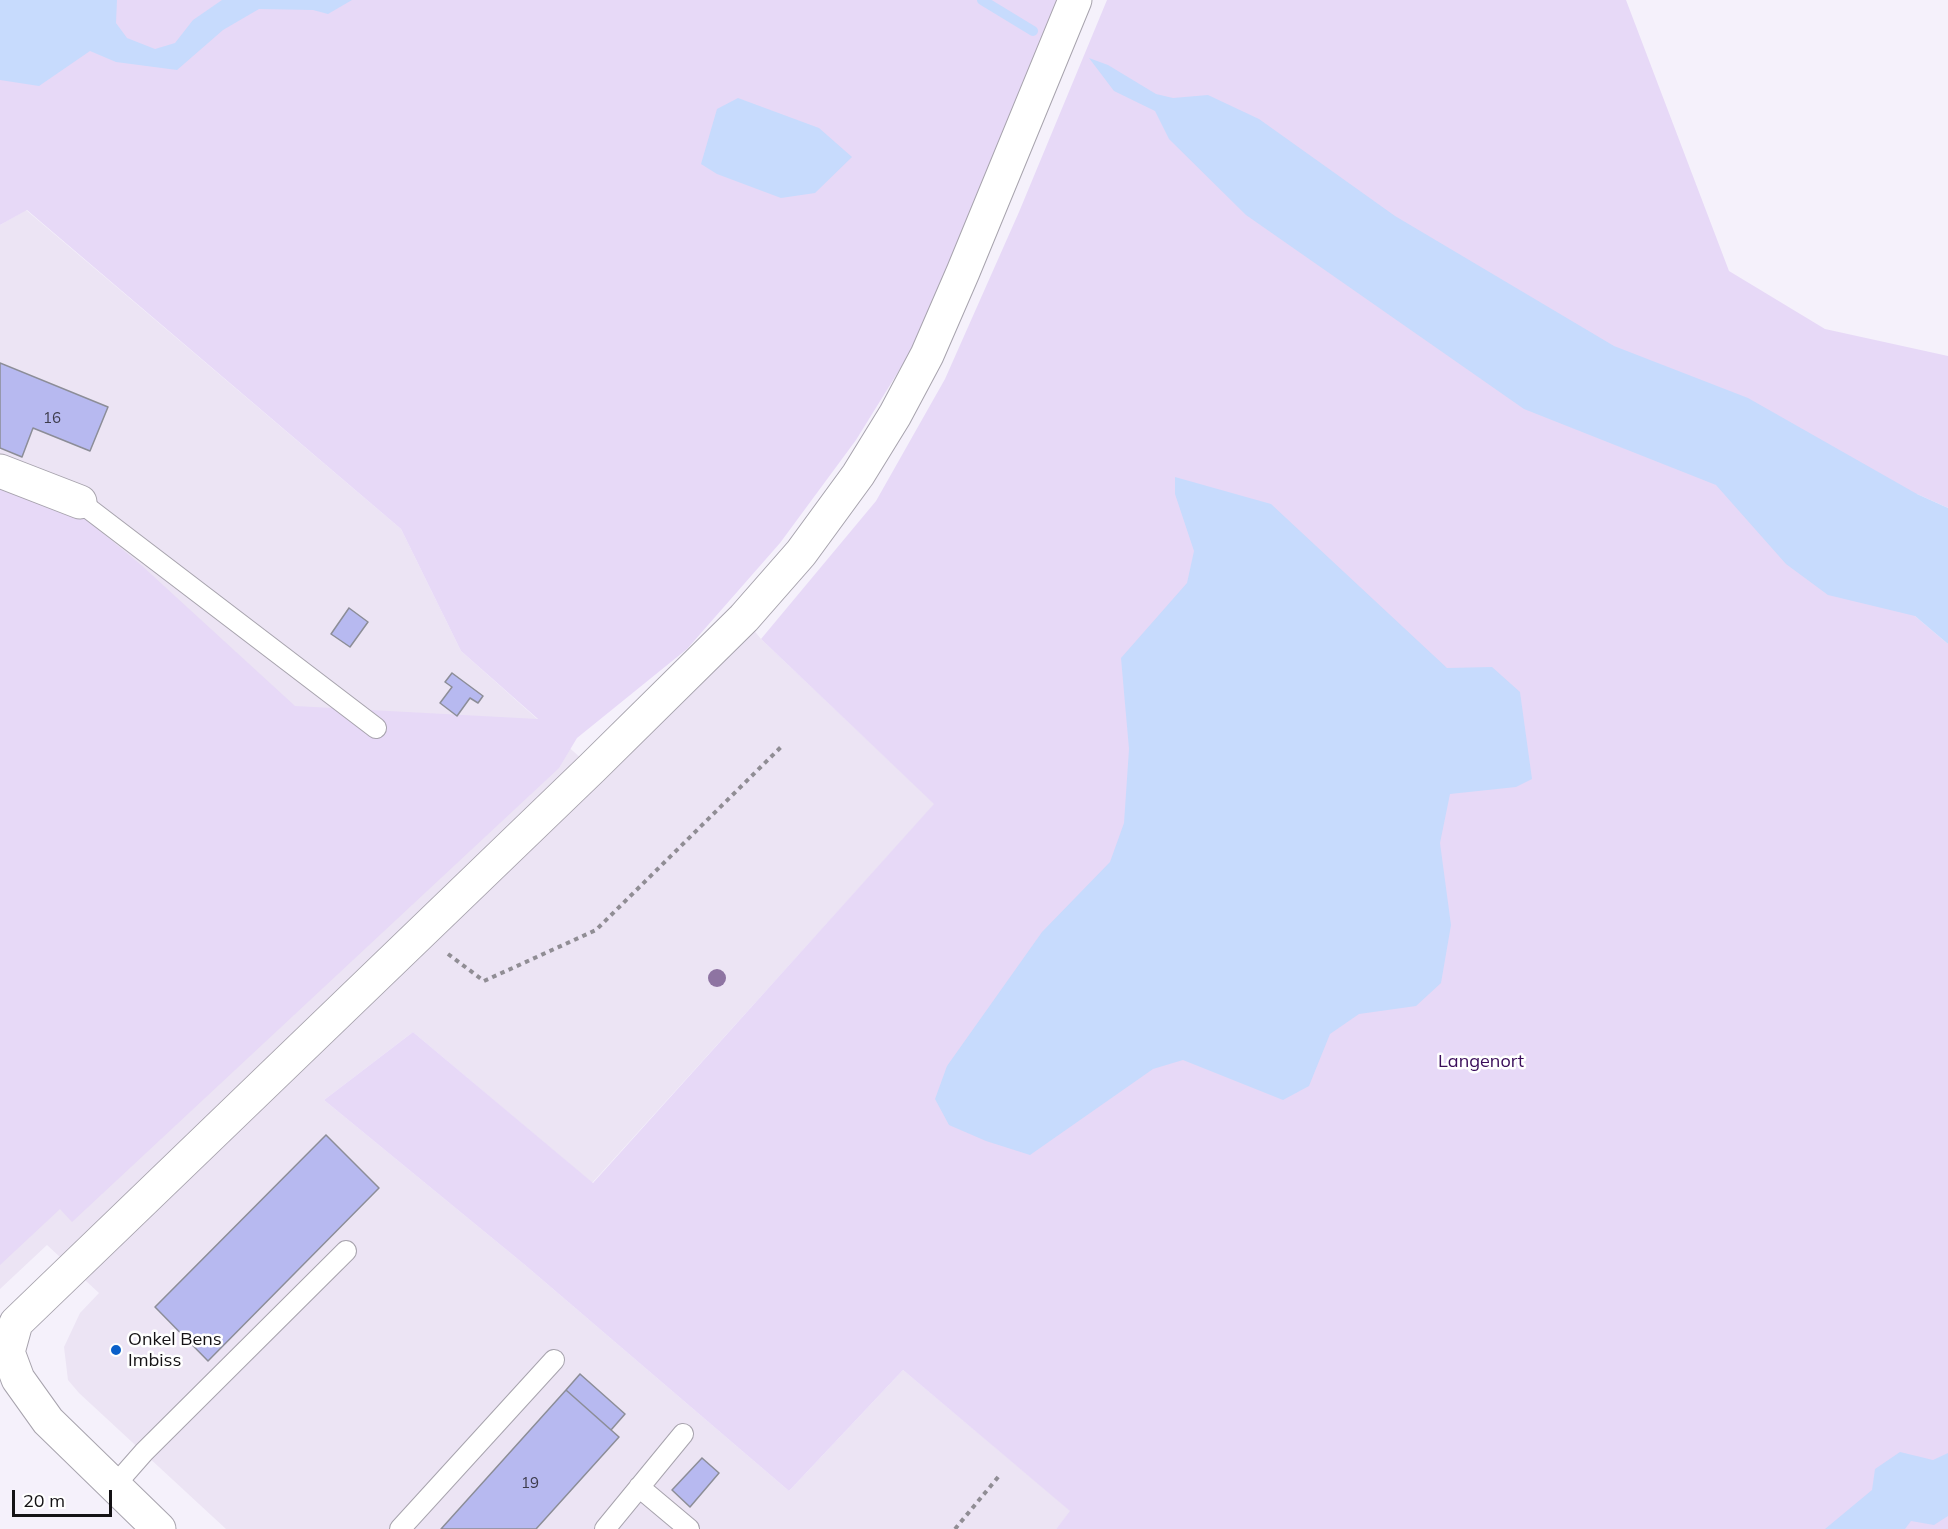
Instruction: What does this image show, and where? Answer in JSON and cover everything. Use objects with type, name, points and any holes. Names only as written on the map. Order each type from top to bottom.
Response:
[{"type":"street","points":[[159,1529],[48,1421],[18,1379],[3,1352],[16,1323],[421,934],[744,618],[801,553],[858,475],[895,415],[927,354],[1075,0]]},
{"type":"street","points":[[0,471],[80,502]]},
{"type":"lane","points":[[80,502],[376,728]]},
{"type":"lane","points":[[115,1485],[144,1452],[346,1251]]},
{"type":"lane","points":[[400,1529],[554,1360]]},
{"type":"lane","points":[[605,1529],[683,1434]]},
{"type":"lane","points":[[639,1487],[689,1529]]},
{"type":"path","points":[[421,934],[484,981],[596,930],[783,745]]},
{"type":"path","points":[[955,1529],[999,1476]]},
{"type":"shaded area","points":[[26,210],[401,529],[461,651],[592,768],[744,618],[761,639],[935,804],[592,1183],[413,1032],[324,1100],[525,1265],[789,1491],[903,1370],[1071,1511],[1056,1529],[226,1529],[79,1393],[68,1380],[64,1347],[80,1313],[99,1293],[47,1245],[0,1289],[0,225]]},
{"type":"green space","points":[[0,0],[1059,0],[916,343],[856,440],[780,543],[687,649],[577,738],[559,768],[72,1222],[60,1209],[0,1265],[0,484],[83,517],[140,564],[295,706],[538,719],[461,651],[401,529],[27,210],[0,225]]},
{"type":"green space","name":"Langenort","points":[[1107,0],[1626,0],[1729,271],[1825,329],[1948,356],[1948,508],[1917,494],[1915,616],[1948,644],[1948,1529],[1056,1529],[1070,1511],[903,1370],[789,1491],[525,1265],[324,1100],[413,1032],[593,1183],[934,804],[761,639],[876,501],[945,379],[1019,212]]},
{"type":"water","points":[[0,0],[117,0],[116,23],[127,38],[155,49],[175,43],[193,20],[222,0],[352,0],[328,14],[313,10],[259,9],[223,30],[177,70],[116,62],[90,51],[39,86],[0,80]]},
{"type":"water","points":[[1089,58],[1108,65],[1156,94],[1173,98],[1208,95],[1259,119],[1395,216],[1614,346],[1748,398],[1917,494],[1948,508],[1948,644],[1915,616],[1828,595],[1786,564],[1716,485],[1524,409],[1246,215],[1169,139],[1155,111],[1114,91]]},
{"type":"water","points":[[738,98],[819,128],[852,157],[815,193],[781,198],[717,174],[701,164],[717,109]]},
{"type":"water","points":[[1175,477],[1271,504],[1447,668],[1492,667],[1520,692],[1532,779],[1516,787],[1450,794],[1440,843],[1451,925],[1441,983],[1416,1006],[1359,1014],[1330,1034],[1309,1086],[1283,1100],[1183,1060],[1153,1069],[1030,1155],[986,1141],[949,1125],[935,1099],[947,1066],[1042,932],[1110,862],[1124,823],[1129,749],[1121,658],[1187,583],[1194,551],[1175,494]]},
{"type":"water","points":[[1900,1452],[1933,1460],[1948,1453],[1948,1516],[1934,1525],[1911,1521],[1905,1529],[1825,1529],[1872,1490],[1875,1469]]},
{"type":"building","points":[[0,363],[108,407],[90,451],[33,428],[22,457],[0,448]]},
{"type":"building","points":[[349,608],[368,622],[350,647],[331,634]]},
{"type":"building","points":[[452,673],[483,696],[478,703],[470,698],[457,716],[440,703],[452,687],[445,682]]},
{"type":"building","points":[[326,1135],[379,1188],[208,1361],[155,1307]]},
{"type":"building","points":[[580,1374],[625,1414],[611,1430],[566,1390]]},
{"type":"building","points":[[566,1390],[619,1437],[536,1529],[441,1529]]},
{"type":"building","points":[[702,1458],[719,1473],[690,1507],[672,1490]]},
{"type":"waterway","points":[[982,0],[1033,31]]},
{"type":"place","name":"Onkel Bens Imbiss","points":[[116,1350]]}]
